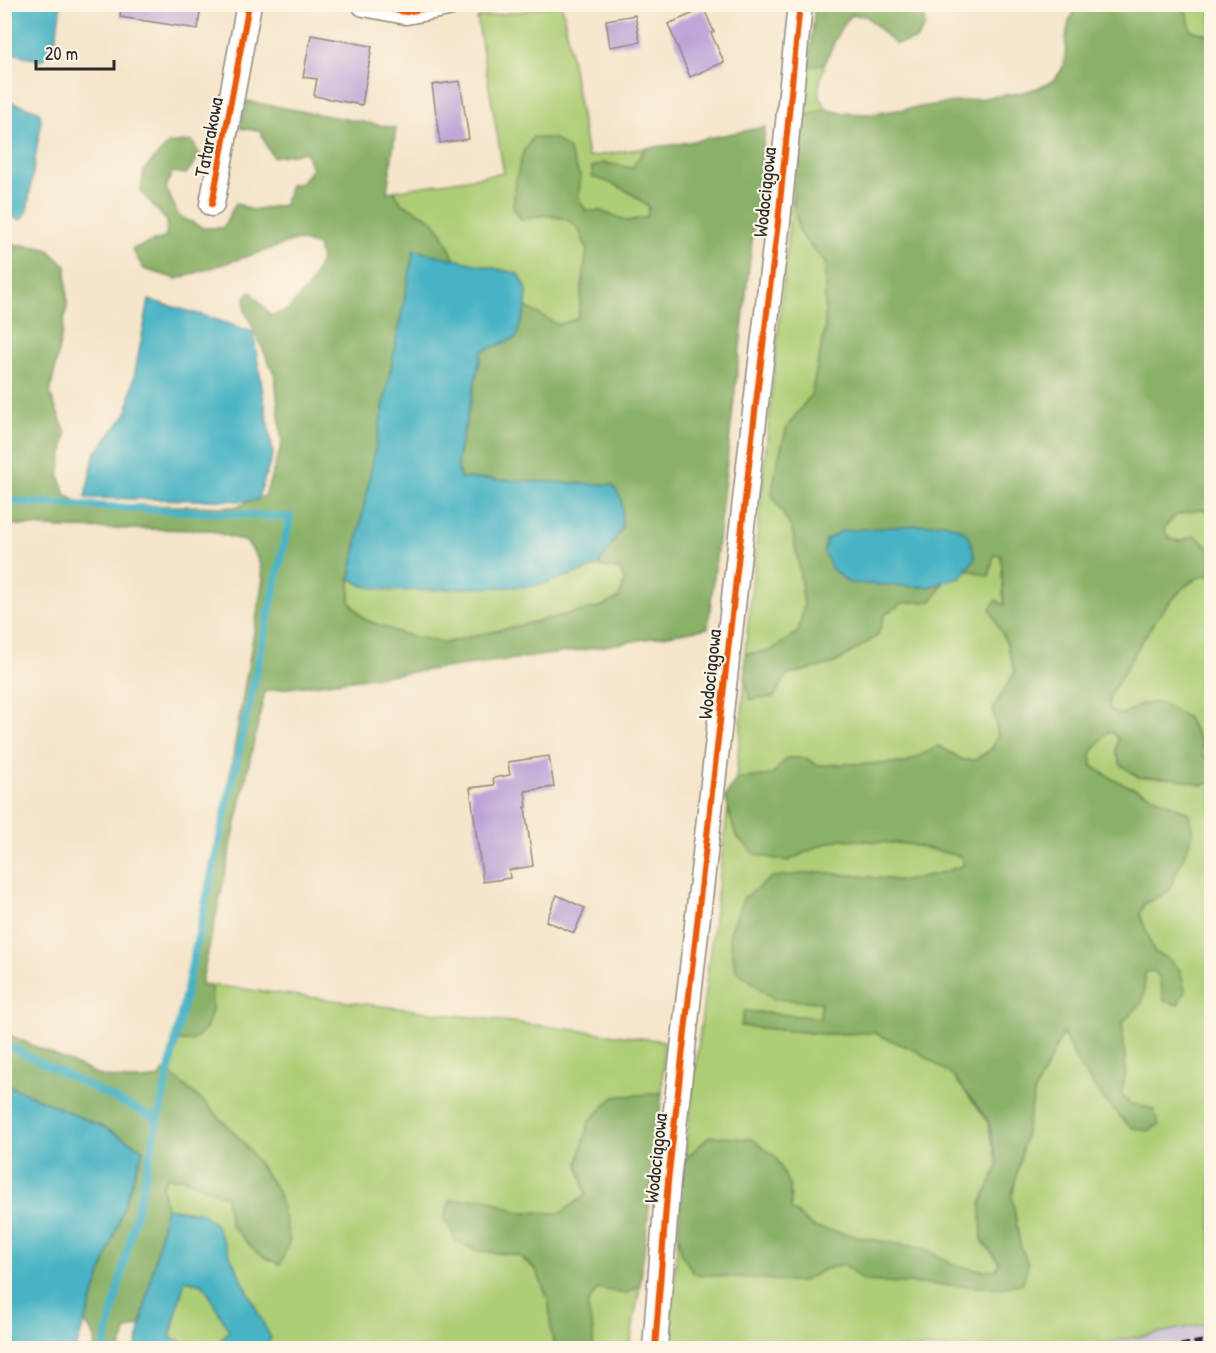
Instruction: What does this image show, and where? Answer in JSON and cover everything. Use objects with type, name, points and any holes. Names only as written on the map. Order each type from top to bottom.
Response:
[{"type":"street","name":"Tatarakowa","points":[[212,204],[249,4]]},
{"type":"street","points":[[364,4],[406,12],[448,4]]},
{"type":"street","name":"Wodociągowa","points":[[655,1348],[668,1181],[778,222],[800,4]]},
{"type":"shaded area","points":[[1211,1299],[1211,1348],[866,1348]]},
{"type":"green space","points":[[815,4],[922,5],[925,26],[916,40],[895,44],[866,16],[852,15],[840,29],[825,63],[809,67]]},
{"type":"green space","points":[[562,5],[588,157],[645,148],[633,168],[604,163],[592,176],[622,188],[649,207],[647,217],[627,221],[600,211],[586,211],[579,199],[580,176],[521,220],[544,215],[566,219],[578,228],[587,249],[578,318],[558,325],[526,307],[527,290],[519,274],[455,260],[442,233],[430,218],[401,203],[394,191],[504,173],[477,18]]},
{"type":"green space","points":[[1078,5],[1177,5],[1187,13],[1191,30],[1211,36],[1212,513],[1201,509],[1176,515],[1164,528],[1169,539],[1180,541],[1195,536],[1211,548],[1211,575],[1199,578],[1186,586],[1161,613],[1114,687],[1109,698],[1109,710],[1121,715],[1142,704],[1162,703],[1186,717],[1201,741],[1203,756],[1211,762],[1211,783],[1202,785],[1176,778],[1138,777],[1121,765],[1116,752],[1118,738],[1108,731],[1091,753],[1092,766],[1114,780],[1189,813],[1193,834],[1169,891],[1144,904],[1140,914],[1154,952],[1167,958],[1180,970],[1185,990],[1178,1005],[1164,1001],[1159,977],[1154,971],[1145,972],[1143,1001],[1122,1023],[1126,1071],[1121,1094],[1129,1103],[1153,1109],[1159,1125],[1148,1131],[1130,1127],[1101,1096],[1080,1067],[1063,1033],[1035,1090],[1012,1196],[1020,1245],[1028,1264],[1023,1283],[1003,1288],[862,1281],[844,1264],[825,1269],[801,1282],[694,1274],[682,1255],[678,1233],[684,1160],[710,1136],[752,1139],[776,1157],[790,1187],[791,1209],[813,1227],[925,1249],[952,1264],[976,1270],[996,1270],[999,1262],[982,1240],[981,1204],[998,1166],[988,1120],[953,1076],[917,1051],[874,1033],[823,1034],[741,1026],[744,1011],[820,1018],[821,1002],[774,999],[736,970],[729,936],[743,899],[772,877],[821,872],[905,881],[964,865],[960,856],[908,844],[841,839],[816,847],[788,861],[756,855],[736,836],[725,797],[736,779],[772,775],[787,758],[806,758],[817,765],[905,763],[939,746],[963,760],[975,760],[992,749],[998,735],[993,709],[1015,672],[1007,644],[990,609],[996,600],[1004,605],[1001,555],[994,555],[989,576],[967,569],[975,558],[895,586],[928,587],[944,582],[932,601],[903,603],[885,614],[877,636],[835,663],[787,675],[774,697],[750,699],[745,679],[745,654],[770,651],[798,632],[804,605],[792,529],[772,495],[776,467],[787,427],[811,395],[825,330],[825,262],[800,234],[792,195],[802,117],[826,109],[841,113],[871,114],[1025,92],[1043,86],[1055,78],[1063,67],[1068,26]]},
{"type":"green space","points":[[1177,5],[1211,5],[1211,36],[1191,30],[1187,13]]},
{"type":"green space","points":[[825,63],[819,91],[826,109],[802,117],[809,67]]},
{"type":"green space","points":[[246,101],[396,128],[387,192],[394,191],[401,203],[430,218],[442,233],[455,260],[414,251],[350,578],[350,602],[364,619],[402,634],[445,643],[603,606],[619,598],[624,582],[621,570],[598,566],[622,528],[613,485],[460,478],[457,462],[482,351],[516,338],[526,307],[558,325],[578,318],[587,249],[578,228],[566,219],[544,215],[521,220],[513,207],[516,180],[523,152],[533,137],[555,139],[568,149],[580,176],[579,199],[586,211],[600,211],[628,221],[647,217],[649,207],[622,188],[592,177],[592,167],[604,163],[632,168],[645,148],[673,145],[765,127],[708,628],[576,651],[265,691],[201,984],[211,985],[212,1010],[206,1029],[192,1041],[174,1041],[215,862],[263,579],[258,559],[247,542],[208,530],[61,528],[5,524],[4,243],[46,248],[66,266],[67,306],[50,394],[66,433],[59,475],[66,495],[81,504],[235,507],[265,496],[282,444],[275,376],[245,310],[245,297],[251,292],[271,316],[288,310],[310,285],[321,260],[318,246],[298,240],[177,279],[144,269],[132,249],[166,237],[167,221],[141,192],[144,170],[168,144],[192,141],[200,155],[186,174],[172,172],[166,188],[179,216],[203,228],[223,228],[236,203],[252,210],[284,205],[290,185],[301,183],[312,169],[306,152],[273,157],[261,131],[240,128]]},
{"type":"green space","points":[[792,195],[800,234],[825,262],[825,330],[811,395],[787,427],[776,467],[773,495],[792,529],[804,605],[798,632],[770,651],[745,654]]},
{"type":"green space","points":[[1201,509],[1211,513],[1211,548],[1195,536],[1180,541],[1169,539],[1164,528],[1176,515]]},
{"type":"green space","points":[[994,555],[1001,555],[1004,606],[990,609],[1007,644],[1015,672],[993,709],[998,735],[991,749],[975,760],[963,760],[939,746],[905,763],[817,765],[806,758],[772,775],[736,779],[745,679],[750,699],[773,697],[787,675],[835,663],[877,636],[885,614],[903,603],[932,601],[944,582],[961,578],[967,569],[989,576]]},
{"type":"green space","points":[[598,566],[621,570],[624,582],[619,598],[603,606],[444,643],[402,634],[364,619],[350,602],[350,578],[363,586],[536,586]]},
{"type":"green space","points":[[1204,574],[1211,575],[1211,762],[1203,756],[1201,741],[1186,717],[1162,703],[1142,704],[1121,715],[1109,710],[1109,698],[1158,616],[1184,587]]},
{"type":"green space","points":[[1108,731],[1118,738],[1116,752],[1138,777],[1176,778],[1202,785],[1211,783],[1212,921],[1208,932],[1212,933],[1211,1323],[1078,1348],[669,1348],[678,1233],[682,1255],[801,1282],[825,1269],[845,1264],[1003,1288],[1028,1264],[1020,1245],[1012,1196],[1035,1090],[1064,1032],[1080,1067],[1129,1103],[1121,1094],[1126,1071],[1122,1023],[1143,1001],[1145,972],[1154,971],[1159,977],[1167,958],[1154,952],[1140,914],[1144,904],[1169,891],[1146,793],[1114,780],[1092,766],[1091,753]]},
{"type":"green space","points":[[728,808],[736,836],[788,861],[816,847],[841,839],[908,844],[960,856],[964,865],[905,881],[821,872],[821,1018],[745,1011],[742,1026],[823,1034],[874,1033],[917,1051],[953,1076],[987,1120],[998,1166],[981,1204],[982,1240],[999,1262],[996,1270],[976,1270],[952,1264],[925,1249],[813,1227],[791,1209],[790,1187],[710,1136],[684,1160]]},
{"type":"green space","points":[[211,985],[664,1041],[662,1093],[614,1097],[578,1164],[586,1195],[561,1213],[518,1212],[485,1198],[478,1251],[518,1255],[536,1270],[549,1301],[551,1332],[555,1348],[264,1348],[271,1338],[201,1213],[166,1208],[162,1186],[167,1178],[184,1178],[226,1197],[230,1224],[257,1253],[280,1265],[278,1191],[243,1142],[206,1104],[166,1070],[174,1041],[192,1041],[212,1010]]},
{"type":"green space","points":[[5,1033],[101,1076],[144,1080],[157,1078],[166,1070],[206,1104],[243,1142],[278,1191],[290,1240],[280,1265],[257,1253],[230,1224],[226,1197],[184,1178],[167,1178],[162,1186],[166,1208],[141,1325],[126,1331],[121,1348],[94,1348],[95,1338],[85,1322],[143,1149],[107,1129],[5,1084]]},
{"type":"green space","points":[[662,1093],[640,1286],[625,1294],[598,1288],[587,1305],[593,1332],[593,1348],[555,1348],[551,1332],[549,1301],[536,1270],[518,1255],[478,1251],[456,1241],[444,1218],[450,1201],[485,1198],[518,1212],[561,1213],[586,1195],[578,1164],[589,1121],[614,1097]]},
{"type":"green space","points":[[184,1280],[203,1284],[229,1331],[218,1343],[218,1348],[183,1348],[183,1342],[170,1338]]},
{"type":"green space","points":[[640,1286],[629,1348],[593,1348],[593,1332],[587,1305],[598,1288],[625,1293]]},
{"type":"water","points":[[4,5],[61,5],[55,45],[41,61],[5,51]]},
{"type":"water","points":[[5,100],[39,111],[41,120],[27,212],[22,220],[5,216]]},
{"type":"water","points":[[414,250],[519,274],[527,290],[526,307],[516,338],[482,351],[457,461],[460,478],[613,485],[622,501],[622,528],[598,566],[536,586],[394,591],[363,586],[350,578]]},
{"type":"water","points":[[149,300],[253,332],[273,454],[257,501],[85,498],[94,455],[127,413]]},
{"type":"water","points":[[944,523],[959,528],[967,534],[975,558],[961,577],[928,587],[849,583],[832,569],[824,552],[826,540],[841,531]]},
{"type":"water","points":[[5,1084],[107,1129],[143,1149],[76,1348],[5,1348]]},
{"type":"water","points":[[166,1208],[201,1213],[215,1224],[271,1339],[264,1348],[218,1348],[218,1343],[229,1331],[203,1284],[185,1280],[170,1337],[183,1343],[183,1348],[136,1348]]},
{"type":"building","points":[[121,4],[201,4],[198,29],[120,17]]},
{"type":"building","points":[[704,9],[714,32],[711,33],[724,62],[690,77],[668,24]]},
{"type":"building","points":[[635,15],[640,42],[610,47],[606,20]]},
{"type":"building","points":[[311,35],[372,46],[362,105],[314,96],[317,79],[303,77]]},
{"type":"building","points":[[460,81],[469,139],[440,143],[432,85]]},
{"type":"building","points":[[549,756],[554,787],[525,791],[533,866],[509,870],[510,878],[483,882],[470,788],[494,785],[493,778],[510,775],[508,762]]},
{"type":"building","points":[[557,895],[585,908],[574,933],[546,921]]},
{"type":"waterway","points":[[4,501],[290,517],[158,1120]]},
{"type":"waterway","points":[[4,1044],[158,1120],[104,1348]]},
{"type":"railway","points":[[1167,1348],[1212,1340]]},
{"type":"cycle path","points":[[212,204],[249,4]]},
{"type":"cycle path","points":[[364,4],[406,12],[448,4]]},
{"type":"cycle path","points":[[655,1348],[668,1181],[778,222],[800,4]]}]
